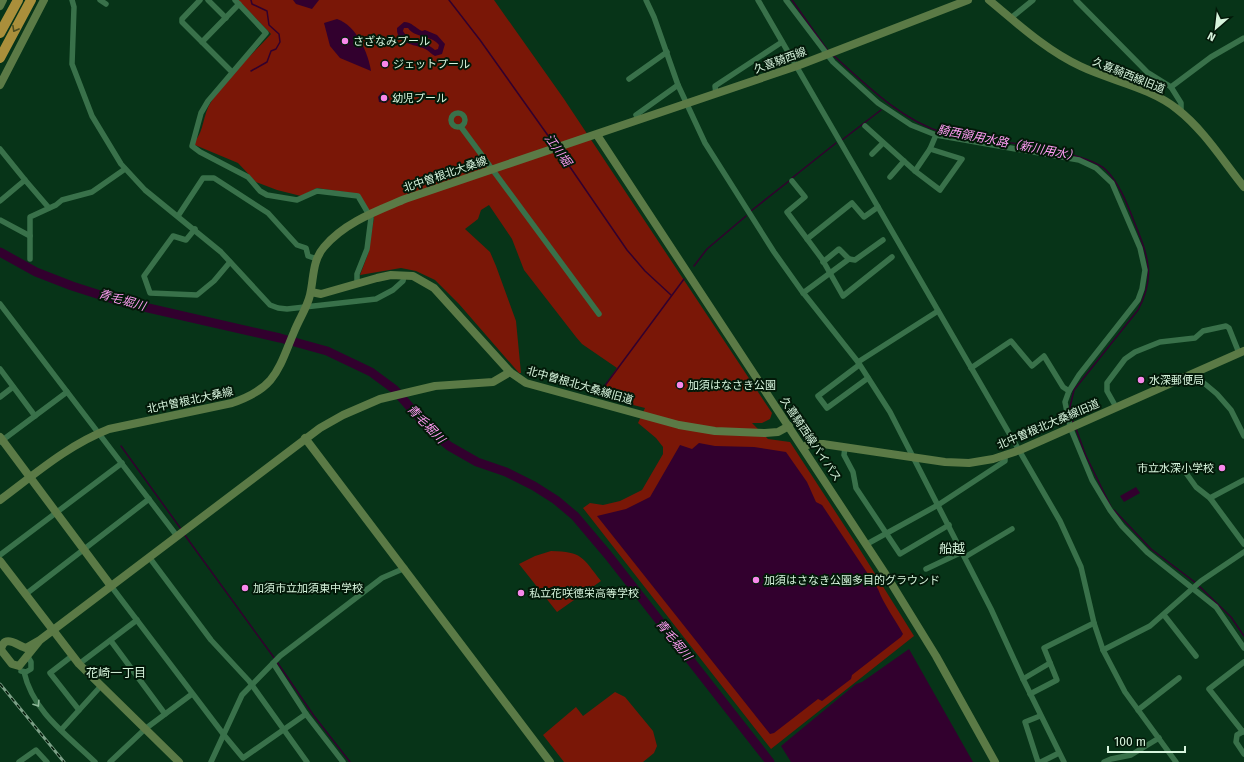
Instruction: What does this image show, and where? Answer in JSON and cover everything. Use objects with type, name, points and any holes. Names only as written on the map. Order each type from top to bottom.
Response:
[{"type":"highway","points":[[0,33],[18,0]]},
{"type":"highway","points":[[0,58],[31,0]]},
{"type":"street","points":[[0,6],[4,0]]},
{"type":"street","points":[[0,85],[44,0]]},
{"type":"street","points":[[100,0],[106,4]]},
{"type":"street","points":[[200,0],[181,20],[232,72]]},
{"type":"street","points":[[208,0],[226,18]]},
{"type":"street","points":[[646,0],[667,52],[678,85],[705,143],[721,171],[804,293],[859,364],[890,412],[964,554],[1040,716],[1064,762]]},
{"type":"street","points":[[758,0],[1060,521],[1081,566],[1094,623],[1104,650],[1125,692],[1176,762]]},
{"type":"street","points":[[786,0],[826,55],[878,103],[911,126],[936,135],[1079,160],[1096,168],[1112,183],[1143,257],[1145,270],[1143,284],[1138,300],[1079,375],[1069,391],[1065,402],[1070,427],[1092,480],[1110,510],[1134,539],[1216,607],[1244,648]]},
{"type":"street","name":"久喜騎西線","points":[[597,135],[797,66],[968,0]]},
{"type":"street","name":"久喜騎西線旧道","points":[[989,0],[1041,43],[1068,60],[1106,78],[1146,92],[1166,101],[1181,112],[1195,125],[1244,188]]},
{"type":"street","points":[[1011,18],[1033,0]]},
{"type":"street","points":[[1076,0],[1147,72],[1171,87],[1181,103],[1181,112]]},
{"type":"street","points":[[74,1],[72,64],[92,116],[125,169],[145,190],[195,229],[230,262],[270,305],[282,309],[376,299],[393,290],[403,281],[404,276]]},
{"type":"street","points":[[202,42],[226,18],[237,2],[266,33],[218,87],[201,113],[193,148],[248,178],[267,195],[297,200],[318,191],[358,196],[370,214],[371,222],[367,249],[357,274],[357,283]]},
{"type":"street","points":[[1171,87],[1211,57],[1244,38]]},
{"type":"street","points":[[716,94],[715,86],[782,42]]},
{"type":"street","points":[[629,79],[667,52]]},
{"type":"street","points":[[636,115],[678,85]]},
{"type":"street","points":[[865,126],[915,171],[940,190],[962,159],[930,149]]},
{"type":"street","points":[[461,127],[599,314]]},
{"type":"street","name":"北中曽根北大桑線","points":[[0,500],[69,449],[99,433],[117,427],[221,406],[248,398],[274,376],[282,365],[307,306],[311,292],[312,274],[317,260],[324,247],[349,226],[370,214],[405,199],[597,135]]},
{"type":"street","name":"久喜騎西線バイパス","points":[[597,135],[867,544],[936,656],[995,762]]},
{"type":"street","points":[[915,171],[930,149],[936,135]]},
{"type":"street","points":[[872,154],[884,143]]},
{"type":"street","points":[[0,149],[49,208]]},
{"type":"street","points":[[890,177],[904,161]]},
{"type":"street","points":[[30,259],[30,217],[62,200],[92,192],[125,169]]},
{"type":"street","points":[[178,216],[203,178],[214,178],[268,213],[297,245],[306,248],[308,256],[317,260]]},
{"type":"street","points":[[0,201],[25,180]]},
{"type":"street","points":[[792,181],[806,197],[788,212],[823,262],[843,296],[892,257]]},
{"type":"street","points":[[807,239],[852,202],[864,217],[878,207]]},
{"type":"street","points":[[0,220],[30,236]]},
{"type":"street","points":[[195,229],[186,240],[173,236],[144,276],[150,293],[197,295],[214,282],[230,262]]},
{"type":"street","points":[[804,293],[848,260],[855,260],[883,240]]},
{"type":"street","points":[[823,262],[839,249],[848,260]]},
{"type":"street","name":"北中曽根北大桑線旧道","points":[[311,292],[321,294],[391,275],[413,276],[434,288],[510,372],[526,383],[679,425],[715,430],[765,433],[778,432],[789,426]]},
{"type":"street","points":[[0,304],[177,536]]},
{"type":"street","points":[[868,378],[827,408],[818,396],[859,364],[938,311]]},
{"type":"street","points":[[1116,407],[1107,391],[1107,384],[1125,359],[1137,351],[1160,342],[1195,338],[1203,331],[1226,326],[1230,330],[1242,352]]},
{"type":"street","points":[[971,368],[1011,341],[1032,366],[1044,356],[1063,387],[1069,391]]},
{"type":"street","name":"北中曽根北大桑線旧道","points":[[804,447],[815,443],[915,459],[968,463],[1005,455],[1020,450],[1242,352]]},
{"type":"street","points":[[0,369],[35,416]]},
{"type":"street","points":[[96,762],[61,730],[39,707],[29,688],[24,672],[1,650],[2,643],[13,641],[26,648],[40,640],[305,438],[343,415],[380,399],[407,392],[452,383],[493,382],[510,372]]},
{"type":"street","points":[[1192,374],[1217,394],[1231,410],[1244,436]]},
{"type":"street","points":[[0,397],[13,387]]},
{"type":"street","points":[[67,392],[1,440],[192,694],[243,758],[306,714]]},
{"type":"street","points":[[305,438],[405,568],[550,762]]},
{"type":"street","points":[[845,447],[844,455],[853,472],[856,488],[900,554],[949,526]]},
{"type":"street","points":[[867,544],[938,505],[1006,460],[1005,455]]},
{"type":"street","points":[[0,555],[122,463]]},
{"type":"street","points":[[1186,473],[1196,487],[1210,498],[1244,544]]},
{"type":"street","points":[[1210,498],[1244,480]]},
{"type":"street","points":[[26,594],[149,499]]},
{"type":"street","points":[[926,569],[964,554],[1012,529]]},
{"type":"street","points":[[1104,650],[1150,626],[1200,582],[1244,552]]},
{"type":"street","points":[[150,557],[211,640],[252,685],[307,762]]},
{"type":"street","points":[[0,561],[79,664],[100,687],[179,762]]},
{"type":"street","points":[[211,762],[242,695],[273,663],[382,578],[405,568]]},
{"type":"street","points":[[1164,615],[1196,656]]},
{"type":"street","points":[[79,664],[137,620]]},
{"type":"street","points":[[1030,694],[1057,680],[1044,648],[1094,623]]},
{"type":"street","points":[[16,666],[23,664],[40,640]]},
{"type":"street","points":[[111,641],[166,714]]},
{"type":"street","points":[[72,656],[50,673],[79,710]]},
{"type":"street","points":[[24,672],[32,667],[28,657]]},
{"type":"street","points":[[1244,662],[1209,689],[1243,732],[1237,735],[1236,742],[1244,754]]},
{"type":"street","points":[[273,663],[306,714],[343,762]]},
{"type":"street","points":[[1023,679],[1050,663]]},
{"type":"street","points":[[1138,710],[1179,678]]},
{"type":"street","points":[[61,730],[100,687]]},
{"type":"street","points":[[110,762],[145,729],[192,694]]},
{"type":"street","points":[[1040,716],[1025,722],[1039,762],[1059,753]]},
{"type":"street","points":[[1104,762],[1131,755],[1159,738]]},
{"type":"street","points":[[19,762],[36,750],[47,762]]},
{"type":"shaded area","name":"加須はなさき公園","points":[[238,0],[494,0],[564,99],[772,413],[770,419],[762,423],[752,423],[768,439],[790,442],[914,636],[771,749],[583,508],[590,503],[603,505],[620,501],[642,490],[663,454],[663,447],[656,438],[638,423],[645,408],[598,396],[617,368],[582,344],[576,337],[524,270],[512,239],[489,205],[481,210],[478,219],[465,229],[490,252],[496,266],[516,321],[521,373],[519,373],[459,304],[435,280],[416,271],[401,268],[360,275],[368,254],[374,218],[358,194],[317,188],[301,196],[277,190],[256,182],[238,163],[195,145],[195,141],[200,132],[208,107],[217,93],[271,34]]},
{"type":"shaded area","points":[[293,0],[319,0],[312,9],[296,4]]},
{"type":"shaded area","name":"さざなみプール","points":[[337,19],[356,34],[364,48],[371,71],[340,58],[330,46],[324,23]]},
{"type":"shaded area","points":[[404,22],[407,22],[422,31],[425,30],[437,35],[445,44],[442,54],[435,56],[423,48],[408,44],[400,38],[397,28]],"holes":[[[404,28],[408,28],[415,34],[431,39],[439,45],[438,49],[435,50],[406,35],[403,31]]]},
{"type":"shaded area","name":"幼児プール","points":[[383,91],[390,99],[386,103],[379,102],[378,97]]},
{"type":"shaded area","name":"加須はさなき公園多目的グラウンド","points":[[699,443],[715,446],[754,447],[786,452],[807,482],[816,502],[822,505],[878,589],[886,606],[903,634],[852,675],[851,679],[822,701],[818,699],[774,733],[770,734],[597,516],[626,509],[650,497],[680,445],[692,449]]},
{"type":"shaded area","points":[[1136,487],[1140,493],[1124,502],[1120,496]]},
{"type":"shaded area","points":[[551,551],[570,553],[581,557],[601,581],[557,612],[519,564],[535,556]]},
{"type":"shaded area","points":[[909,649],[973,762],[791,762],[781,746],[856,684],[862,682]]},
{"type":"shaded area","points":[[615,692],[625,697],[653,731],[657,746],[654,753],[643,762],[564,762],[543,735],[576,707],[583,716]]},
{"type":"waterway","points":[[251,0],[252,4],[267,11],[269,25],[279,34],[280,42],[276,49],[271,51],[267,62],[251,71]]},
{"type":"waterway","name":"江川堀","points":[[449,0],[480,40],[554,144]]},
{"type":"waterway","name":"騎西領用水路（新川用水）","points":[[792,0],[828,51]]},
{"type":"waterway","name":"騎西領用水路（新川用水）","points":[[833,55],[884,100],[898,110],[928,127],[944,133],[1030,146],[1076,156],[1094,163],[1106,170],[1116,183],[1128,205],[1145,251],[1148,279],[1143,299],[1138,310],[1074,390],[1070,407],[1073,422]]},
{"type":"waterway","points":[[842,140],[881,110]]},
{"type":"waterway","points":[[792,178],[836,143]]},
{"type":"waterway","name":"江川堀","points":[[559,151],[627,250],[645,271],[671,295]]},
{"type":"waterway","points":[[751,211],[789,181]]},
{"type":"waterway","points":[[694,266],[707,249],[746,216]]},
{"type":"waterway","name":"青毛堀川","points":[[0,252],[36,272],[72,286],[122,302],[280,338],[327,351],[371,372],[394,389],[430,430],[449,446],[477,462],[506,472],[534,486],[556,500],[575,516],[608,555],[770,762]]},
{"type":"waterway","points":[[598,395],[684,279]]},
{"type":"waterway","name":"騎西領用水路（新川用水）","points":[[1076,429],[1086,456],[1111,507]]},
{"type":"waterway","points":[[121,446],[181,529]]},
{"type":"waterway","name":"騎西領用水路（新川用水）","points":[[1114,510],[1151,549],[1196,583]]},
{"type":"waterway","points":[[184,534],[275,659]]},
{"type":"waterway","name":"騎西領用水路（新川用水）","points":[[1199,586],[1231,617],[1244,636]]},
{"type":"waterway","points":[[277,662],[314,716],[350,762]]},
{"type":"railway","points":[[0,684],[64,762]]},
{"type":"place","name":"さざなみプール","points":[[345,41]]},
{"type":"place","name":"ジェットプール","points":[[385,64]]},
{"type":"place","name":"幼児プール","points":[[384,98]]},
{"type":"place","name":"水深郵便局","points":[[1141,380]]},
{"type":"place","name":"加須はなさき公園","points":[[680,385]]},
{"type":"place","name":"市立水深小学校","points":[[1222,468]]},
{"type":"place","name":"加須はさなき公園多目的グラウンド","points":[[756,580]]},
{"type":"place","name":"加須市立加須東中学校","points":[[245,588]]},
{"type":"place","name":"私立花咲徳栄高等学校","points":[[521,593]]},
{"type":"district","name":"船越","points":[[952,548]]},
{"type":"district","name":"花崎一丁目","points":[[116,673]]}]
